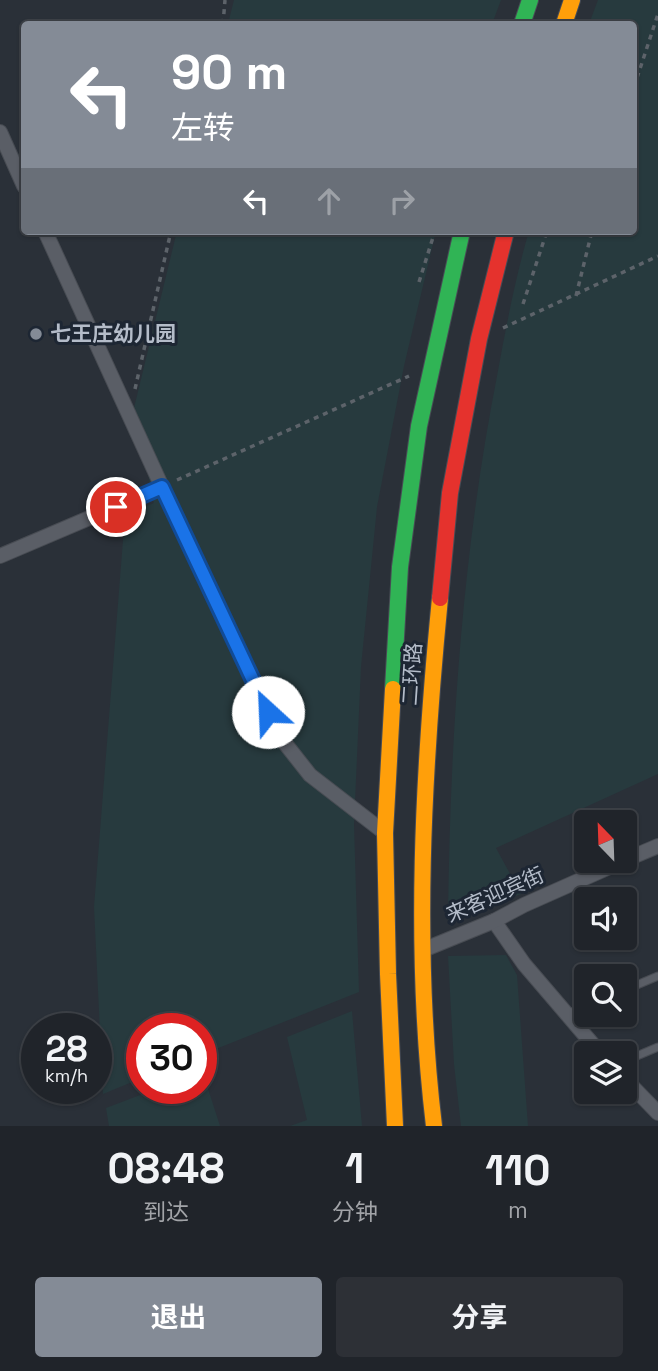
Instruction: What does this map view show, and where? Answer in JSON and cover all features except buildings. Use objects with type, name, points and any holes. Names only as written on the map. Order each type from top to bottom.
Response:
[{"type":"main road","points":[[523,21],[530,0]]},
{"type":"main road","points":[[565,21],[572,0]]},
{"type":"main road","name":"二环路","points":[[395,1126],[385,833],[400,568],[419,426],[462,235]]},
{"type":"main road","name":"二环路","points":[[434,1126],[429,1085],[423,950],[423,806],[436,639],[450,493],[479,339],[505,235]]},
{"type":"street","points":[[0,132],[21,179]]},
{"type":"street","points":[[47,235],[280,737],[310,775],[385,833]]},
{"type":"street","points":[[0,556],[162,487]]},
{"type":"street","name":"来客迎宾街","points":[[637,855],[658,846]]},
{"type":"street","name":"来客迎宾街","points":[[423,950],[495,921],[597,873]]},
{"type":"street","points":[[495,921],[524,964],[590,1041]]},
{"type":"street","points":[[637,1091],[658,1113]]},
{"type":"lane","points":[[637,985],[658,976]]},
{"type":"lane","points":[[566,1014],[574,1011]]},
{"type":"lane","points":[[637,1056],[658,1047]]},
{"type":"path","points":[[223,21],[225,0]]},
{"type":"path","points":[[637,78],[658,14]]},
{"type":"path","points":[[129,415],[170,235]]},
{"type":"path","points":[[419,282],[434,235]]},
{"type":"path","points":[[523,304],[546,235]]},
{"type":"path","points":[[576,296],[591,235]]},
{"type":"path","points":[[479,339],[658,256]]},
{"type":"path","points":[[162,487],[432,366]]},
{"type":"green space","points":[[234,0],[501,0],[493,21],[229,21]]},
{"type":"green space","points":[[598,0],[658,0],[658,774],[574,810],[574,812],[496,848],[521,894],[448,920],[460,646],[475,511],[507,321],[528,235],[637,235],[637,21],[590,21]]},
{"type":"green space","points":[[176,235],[435,235],[404,366],[377,507],[361,667],[354,824],[359,992],[217,1049],[217,1013],[126,1013],[126,1085],[112,1090],[112,1013],[99,1013],[94,907],[125,515],[154,503],[134,408]]},
{"type":"green space","points":[[506,955],[517,975],[528,1126],[461,1126],[454,1064],[448,956]]},
{"type":"green space","points":[[352,1011],[362,1126],[290,1126],[307,1120],[287,1037]]},
{"type":"green space","points":[[126,1100],[126,1104],[213,1104],[220,1126],[109,1126],[106,1108]]},
{"type":"traffic: fast","points":[[523,21],[530,0]]},
{"type":"traffic: fast","points":[[393,689],[400,567],[419,426],[461,235]]},
{"type":"traffic: slow","points":[[565,21],[572,0]]},
{"type":"traffic: slow","points":[[434,1126],[422,928],[425,796],[440,598]]},
{"type":"traffic: slow","points":[[393,689],[385,833],[395,1126]]},
{"type":"traffic: jam","points":[[440,598],[450,493],[479,339],[505,235]]},
{"type":"place","name":"七王庄幼儿园","points":[[36,334]]},
{"type":"route","points":[[116,507],[162,487],[268,712]]}]
